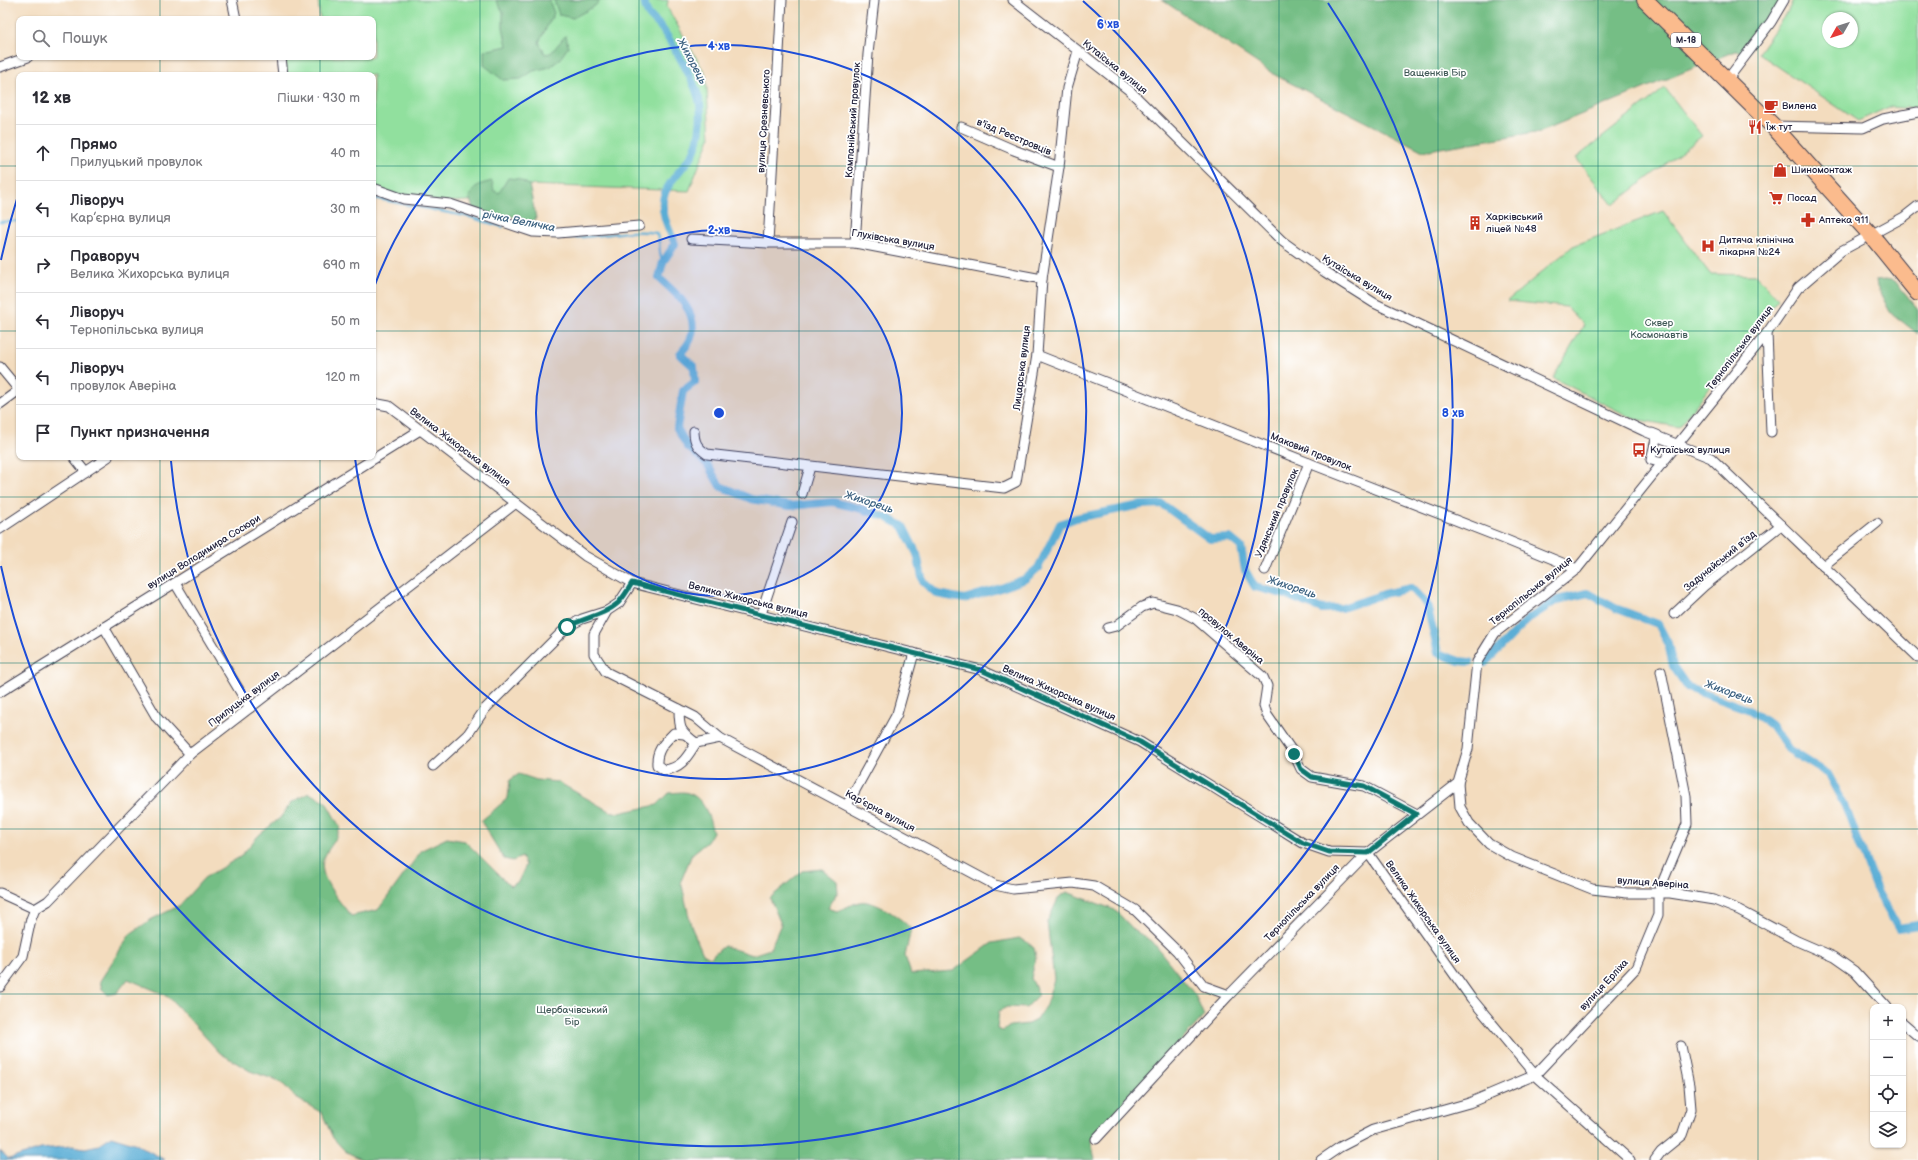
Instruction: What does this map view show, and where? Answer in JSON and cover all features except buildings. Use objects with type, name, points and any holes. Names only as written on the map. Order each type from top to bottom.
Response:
[{"type":"highway","name":"М-18","points":[[1645,0],[1773,126],[1871,235],[1918,293]]},
{"type":"street","points":[[232,0],[235,16]]},
{"type":"street","name":"вулиця Срезневського","points":[[768,243],[782,0]]},
{"type":"street","name":"Компанійський провулок","points":[[855,242],[868,54],[874,0]]},
{"type":"street","name":"Кутаїська вулиця","points":[[1013,0],[1130,91],[1282,241],[1325,272],[1374,303],[1649,432],[1711,458],[1918,657]]},
{"type":"street","points":[[1727,80],[1771,22],[1784,0]]},
{"type":"street","name":"Лицарська вулиця","points":[[694,431],[694,439],[698,448],[707,454],[810,467],[1004,488],[1016,482],[1037,355],[1042,278],[1059,167],[1067,88],[1078,51]]},
{"type":"street","points":[[0,67],[20,60]]},
{"type":"street","points":[[281,60],[283,72]]},
{"type":"street","points":[[1773,126],[1863,128],[1884,119],[1918,112]]},
{"type":"street","name":"в'їзд Реєстровців","points":[[961,127],[1014,150],[1059,167]]},
{"type":"street","points":[[376,189],[404,199],[450,204],[533,232],[558,233],[640,226]]},
{"type":"street","name":"Тернопільська вулиця","points":[[1096,1139],[1229,995],[1368,853],[1416,814],[1458,783],[1468,749],[1477,662],[1495,633],[1578,570],[1767,333],[1798,288],[1840,250],[1904,218],[1918,206]]},
{"type":"street","name":"Глухівська вулиця","points":[[691,239],[768,243],[855,242],[1042,278]]},
{"type":"street","points":[[1767,333],[1771,432]]},
{"type":"street","name":"Маковий провулок","points":[[1037,355],[1309,464],[1504,539],[1578,570]]},
{"type":"street","points":[[0,367],[16,386]]},
{"type":"street","points":[[0,404],[16,392]]},
{"type":"street","name":"Велика Жихорська вулиця","points":[[376,404],[389,406],[585,556],[632,583],[981,670],[1140,742],[1303,843],[1329,852],[1368,853],[1471,998],[1534,1075],[1630,1160]]},
{"type":"street","name":"вулиця Володимира Сосюри","points":[[376,457],[420,430]]},
{"type":"street","points":[[1649,432],[1656,435],[1651,460],[1663,463]]},
{"type":"street","points":[[76,460],[86,472]]},
{"type":"street","points":[[0,529],[104,460]]},
{"type":"street","name":"вулиця Володимира Сосюри","points":[[0,692],[372,460]]},
{"type":"street","name":"Удянський провулок","points":[[1265,570],[1309,464]]},
{"type":"street","points":[[802,494],[810,467]]},
{"type":"street","name":"Прилуцька вулиця","points":[[35,909],[48,901],[190,754],[516,503]]},
{"type":"street","points":[[761,614],[792,522]]},
{"type":"street","points":[[1823,566],[1877,523]]},
{"type":"street","name":"Задунайський в’їзд","points":[[1674,614],[1704,586],[1781,525]]},
{"type":"street","points":[[175,583],[250,708]]},
{"type":"street","name":"Кар’єрна вулиця","points":[[632,583],[618,603],[607,611],[594,634],[594,654],[606,672],[695,717],[720,738],[995,885],[1013,889],[1073,884],[1094,886],[1135,910],[1177,951],[1204,986],[1229,995]]},
{"type":"street","name":"провулок Аверіна","points":[[1108,628],[1116,626],[1142,607],[1153,603],[1177,609],[1196,619],[1262,676],[1267,686],[1264,706],[1267,715],[1294,754],[1301,769],[1312,777],[1364,786],[1416,814]]},
{"type":"street","points":[[433,766],[468,734],[485,709],[567,627],[582,619],[607,611]]},
{"type":"street","points":[[104,627],[158,718],[190,754]]},
{"type":"street","points":[[847,805],[897,714],[914,653]]},
{"type":"street","name":"вулиця Ерліха","points":[[1321,1160],[1340,1147],[1373,1130],[1469,1103],[1534,1075],[1636,968],[1658,915],[1658,893],[1687,824],[1686,796],[1661,671]]},
{"type":"street","points":[[679,709],[679,726],[684,734],[696,743]]},
{"type":"street","points":[[684,734],[674,733],[663,744],[656,755],[657,765],[664,770],[672,769],[683,763],[696,743],[720,738]]},
{"type":"street","name":"вулиця Аверіна","points":[[1458,783],[1460,807],[1469,823],[1488,844],[1512,857],[1592,889],[1627,893],[1658,893],[1714,900],[1739,910],[1797,941],[1834,957],[1854,971],[1884,1004]]},
{"type":"street","points":[[0,893],[35,909],[31,919],[23,956],[0,988]]},
{"type":"street","points":[[1906,1026],[1918,1036]]},
{"type":"street","points":[[1655,1160],[1661,1152],[1682,1135],[1691,1109],[1690,1085],[1681,1046]]},
{"type":"green space","points":[[318,0],[668,0],[667,7],[706,75],[710,138],[689,191],[529,185],[488,200],[446,202],[404,199],[376,188],[376,72],[286,72],[284,60],[376,60],[376,16],[320,16]]},
{"type":"green space","points":[[496,0],[549,0],[554,13],[539,42],[545,54],[551,53],[566,35],[568,47],[560,59],[550,67],[533,71],[521,79],[503,80],[484,65],[484,51],[507,46],[503,27],[503,12]]},
{"type":"green space","points":[[554,0],[600,0],[595,6],[573,18],[559,15]]},
{"type":"green space","name":"Ващенків Бір","points":[[1162,0],[1784,0],[1748,53],[1735,51],[1541,131],[1423,151],[1275,75]]},
{"type":"green space","points":[[1793,0],[1918,0],[1918,107],[1889,107],[1858,121],[1758,53],[1788,11]]},
{"type":"green space","points":[[1665,88],[1702,136],[1613,205],[1576,158]]},
{"type":"green space","points":[[508,178],[518,179],[529,185],[536,218],[531,225],[509,215],[502,219],[473,209],[469,196],[478,185],[492,181],[494,191],[499,193]]},
{"type":"green space","name":"Сквер Космонавтів","points":[[1663,211],[1710,274],[1756,275],[1778,299],[1679,427],[1634,419],[1553,378],[1584,325],[1567,307],[1507,301],[1573,246]]},
{"type":"green space","points":[[1886,279],[1895,281],[1918,309],[1918,334],[1890,312],[1877,287],[1876,280]]},
{"type":"green space","name":"Щербачівський Бір","points":[[519,774],[537,780],[558,782],[609,811],[619,813],[657,805],[669,793],[686,792],[699,799],[705,809],[713,832],[707,842],[692,854],[681,881],[691,926],[703,954],[710,958],[724,946],[752,955],[770,949],[781,924],[770,898],[802,871],[822,869],[837,881],[838,892],[828,908],[837,911],[860,902],[866,902],[895,915],[911,929],[905,956],[911,974],[953,971],[992,943],[1019,938],[1034,948],[1036,958],[1031,978],[1039,995],[1026,1008],[1007,1007],[999,1011],[997,1029],[1003,1031],[1010,1026],[1028,1024],[1036,1020],[1046,1005],[1054,979],[1047,922],[1059,897],[1067,892],[1115,910],[1135,931],[1152,941],[1195,995],[1204,1016],[1091,1140],[1095,1160],[362,1160],[345,1151],[333,1138],[322,1113],[296,1098],[284,1085],[276,1080],[250,1071],[220,1053],[168,996],[128,979],[117,993],[108,995],[102,989],[100,981],[130,934],[152,919],[179,906],[204,878],[240,857],[259,835],[280,818],[292,802],[309,793],[326,802],[340,827],[339,832],[324,857],[322,868],[327,883],[351,916],[378,910],[422,850],[447,838],[465,841],[510,886],[518,882],[526,865],[522,857],[513,861],[504,859],[481,821],[508,798],[510,780]]},
{"type":"water","points":[[111,1136],[134,1143],[165,1160],[0,1160],[0,1151],[9,1159],[41,1149],[72,1146],[85,1148],[99,1145]]},
{"type":"waterway","name":"Жихорець","points":[[644,0],[649,15],[663,30],[684,66],[698,95],[700,104],[700,131],[694,151],[691,157],[674,177],[664,194],[663,211],[675,244],[663,262],[659,278],[685,304],[692,320],[693,329],[691,338],[680,354],[694,367],[695,382],[683,391],[677,428],[687,446],[707,464],[720,486],[751,499],[790,506],[833,502],[886,517],[903,526],[917,554],[923,582],[937,594],[964,599],[1025,579],[1038,568],[1060,524],[1076,518],[1141,505],[1162,504],[1210,539],[1230,538],[1241,547],[1245,570],[1255,587],[1286,595],[1322,609],[1342,608],[1387,593],[1411,588],[1427,604],[1438,653],[1459,661],[1470,662]]},
{"type":"waterway","name":"річка Величка","points":[[376,199],[470,217],[503,227]]},
{"type":"waterway","name":"річка Величка","points":[[0,222],[16,221]]},
{"type":"waterway","name":"річка Величка","points":[[555,237],[568,238],[631,232],[656,233],[659,240],[660,255],[663,262]]},
{"type":"waterway","name":"Жихорець","points":[[1483,663],[1485,663],[1528,619],[1557,600],[1588,593],[1615,608],[1658,624],[1668,643],[1673,666],[1688,688],[1750,710],[1771,725],[1788,749],[1828,774],[1845,806],[1878,893],[1898,928],[1918,925]]},
{"type":"place","name":"Вилена","points":[[1771,106]]},
{"type":"place","name":"Їж тут","points":[[1755,127]]},
{"type":"place","name":"Шиномонтаж","points":[[1780,170]]},
{"type":"place","name":"Посад","points":[[1776,198]]},
{"type":"place","name":"Аптека 911","points":[[1808,220]]},
{"type":"place","name":"Харківський ліцей №48","points":[[1475,223]]},
{"type":"place","name":"Дитяча клінічна лікарня №24","points":[[1708,246]]},
{"type":"place","name":"Кутаїська вулиця","points":[[1639,450]]},
{"type":"route","points":[[567,627],[582,619],[607,611],[618,603],[632,583],[981,670],[1140,742],[1303,843],[1329,852],[1368,853],[1416,814],[1364,786],[1312,777],[1301,769],[1294,754]]}]
